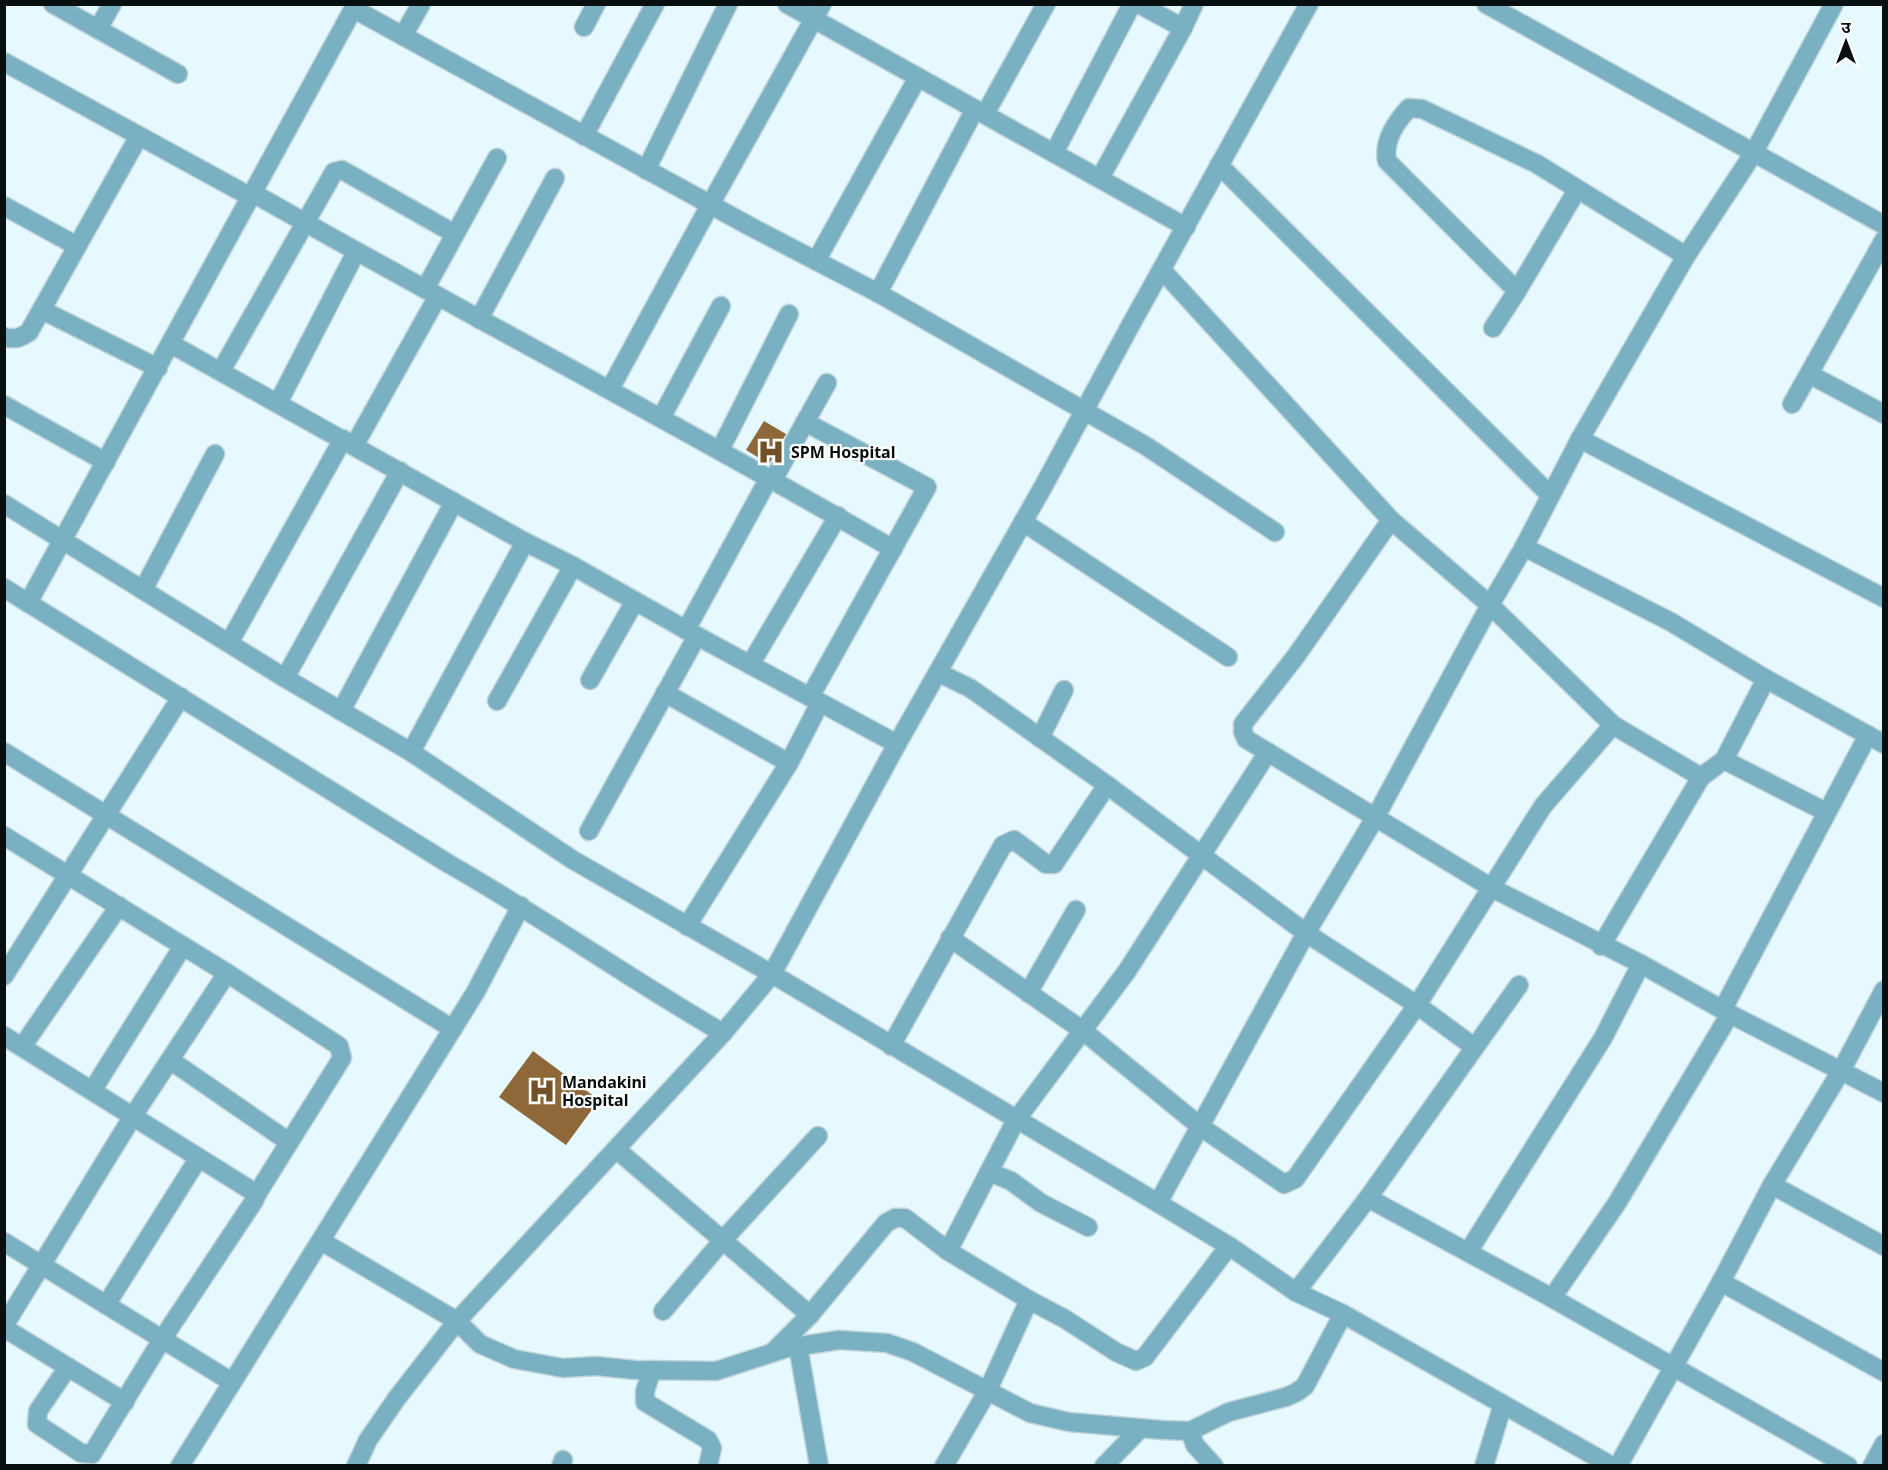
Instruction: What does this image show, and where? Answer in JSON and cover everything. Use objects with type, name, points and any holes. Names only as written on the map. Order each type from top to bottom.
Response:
[{"type":"street","points":[[53,4],[178,74]]},
{"type":"street","points":[[98,29],[112,4]]},
{"type":"street","points":[[403,36],[421,4]]},
{"type":"street","points":[[584,27],[596,4]]},
{"type":"street","points":[[584,136],[655,4]]},
{"type":"street","points":[[646,170],[728,4]]},
{"type":"street","points":[[787,4],[818,12],[918,77],[1186,226]]},
{"type":"street","points":[[878,293],[980,111],[1046,4]]},
{"type":"street","points":[[1054,153],[1132,4]]},
{"type":"street","points":[[1139,4],[1183,28]]},
{"type":"street","points":[[1100,178],[1194,4]]},
{"type":"street","points":[[356,1466],[368,1440],[397,1398],[457,1321],[723,1033],[772,974],[897,744],[939,673],[1309,4]]},
{"type":"street","points":[[1486,4],[1884,225]]},
{"type":"street","points":[[1158,1203],[1306,933],[1375,818],[1490,605],[1524,547],[1580,439],[1686,256],[1753,154],[1834,4]]},
{"type":"street","points":[[28,603],[355,7],[403,36],[710,205],[878,293],[1146,446],[1275,532]]},
{"type":"street","points":[[610,389],[818,12]]},
{"type":"street","points":[[4,62],[610,389],[893,549]]},
{"type":"street","points":[[816,261],[918,77]]},
{"type":"street","points":[[1517,291],[1387,161],[1388,142],[1397,121],[1409,108],[1422,109],[1537,164],[1686,256]]},
{"type":"street","points":[[6,340],[20,338],[28,332],[139,136]]},
{"type":"street","points":[[229,643],[349,442],[432,293],[455,234],[497,158]]},
{"type":"street","points":[[1219,165],[1550,495]]},
{"type":"street","points":[[221,372],[334,172],[342,171],[455,234]]},
{"type":"street","points":[[479,319],[555,177]]},
{"type":"street","points":[[1493,328],[1577,190]]},
{"type":"street","points":[[4,206],[77,246]]},
{"type":"street","points":[[1792,404],[1884,240]]},
{"type":"street","points":[[278,403],[356,252]]},
{"type":"street","points":[[1162,270],[1392,520],[1490,605],[1613,725],[1701,777]]},
{"type":"street","points":[[661,418],[720,306]]},
{"type":"street","points":[[42,310],[158,368]]},
{"type":"street","points":[[720,450],[789,314]]},
{"type":"street","points":[[171,344],[525,542],[573,566],[691,633],[897,744]]},
{"type":"street","points":[[1809,374],[1884,414]]},
{"type":"street","points":[[589,831],[665,693],[691,633],[771,479],[827,383]]},
{"type":"street","points":[[4,405],[106,462]]},
{"type":"street","points":[[687,926],[789,763],[815,700],[927,487],[805,422]]},
{"type":"street","points":[[1580,439],[1884,598]]},
{"type":"street","points":[[143,590],[215,454]]},
{"type":"street","points":[[285,678],[400,471]]},
{"type":"street","points":[[340,711],[454,502]]},
{"type":"street","points":[[4,504],[285,678],[411,752],[573,860],[772,974],[1158,1203],[1229,1246],[1296,1292],[1343,1314],[1612,1466]]},
{"type":"street","points":[[750,665],[838,516]]},
{"type":"street","points":[[1392,520],[1296,656],[1243,724],[1246,739],[1492,888],[1884,1093]]},
{"type":"street","points":[[1023,522],[1228,657]]},
{"type":"street","points":[[411,752],[525,542]]},
{"type":"street","points":[[1524,547],[1671,622],[1766,679],[1876,739],[1826,812],[1727,1011],[1617,1203],[1552,1298]]},
{"type":"street","points":[[497,701],[573,566]]},
{"type":"street","points":[[4,588],[448,864],[521,906],[651,991],[723,1033]]},
{"type":"street","points":[[590,680],[635,601]]},
{"type":"street","points":[[939,673],[970,688],[1107,785],[1306,933],[1417,1005],[1474,1047]]},
{"type":"street","points":[[1601,946],[1701,777],[1724,760],[1766,679]]},
{"type":"street","points":[[1040,738],[1065,690]]},
{"type":"street","points":[[665,693],[789,763]]},
{"type":"street","points":[[4,976],[181,697]]},
{"type":"street","points":[[950,939],[1082,1030],[1201,1127],[1284,1184],[1295,1179],[1417,1005],[1543,806],[1613,725]]},
{"type":"street","points":[[4,752],[453,1029]]},
{"type":"street","points":[[948,1251],[1016,1120],[1127,971],[1268,752]]},
{"type":"street","points":[[1724,760],[1826,812]]},
{"type":"street","points":[[891,1046],[1003,845],[1014,840],[1047,864],[1054,864],[1107,785]]},
{"type":"street","points":[[4,836],[227,973],[339,1046],[342,1058],[254,1201],[163,1338],[92,1454],[81,1453],[37,1424],[38,1412],[68,1367]]},
{"type":"street","points":[[22,1047],[119,906]]},
{"type":"street","points":[[180,1466],[475,993],[521,906]]},
{"type":"street","points":[[1028,993],[1076,910]]},
{"type":"street","points":[[92,1091],[183,946]]},
{"type":"street","points":[[1468,1252],[1603,1038],[1641,964]]},
{"type":"street","points":[[125,1402],[4,1327],[133,1116],[227,973]]},
{"type":"street","points":[[1296,1292],[1368,1198],[1520,985]]},
{"type":"street","points":[[1617,1466],[1721,1282],[1772,1185],[1841,1071],[1884,990]]},
{"type":"street","points":[[4,1036],[257,1194]]},
{"type":"street","points":[[170,1060],[289,1142]]},
{"type":"street","points":[[663,1311],[723,1240],[818,1136]]},
{"type":"street","points":[[616,1149],[810,1315]]},
{"type":"street","points":[[106,1305],[198,1159]]},
{"type":"street","points":[[989,1172],[1011,1181],[1041,1203],[1088,1227]]},
{"type":"street","points":[[1772,1185],[1884,1246]]},
{"type":"street","points":[[1368,1198],[1552,1298],[1848,1466]]},
{"type":"street","points":[[773,1352],[810,1315],[886,1222],[895,1218],[904,1218],[948,1251],[1065,1319],[1116,1352],[1136,1361],[1145,1357],[1229,1246]]},
{"type":"street","points":[[321,1241],[457,1321],[480,1344],[514,1359],[563,1368],[596,1366],[716,1371],[798,1346],[839,1340],[886,1343],[913,1352],[1030,1413],[1069,1422],[1140,1429],[1190,1431],[1229,1412],[1297,1392],[1305,1386],[1343,1314]]},
{"type":"street","points":[[4,1242],[232,1382]]},
{"type":"street","points":[[1721,1282],[1884,1372]]},
{"type":"street","points":[[944,1466],[987,1392],[1029,1300]]},
{"type":"street","points":[[798,1346],[819,1466]]},
{"type":"street","points":[[652,1370],[645,1391],[645,1402],[708,1440],[712,1448],[708,1466]]},
{"type":"street","points":[[1484,1466],[1503,1404]]},
{"type":"street","points":[[1104,1466],[1140,1429]]},
{"type":"street","points":[[1190,1431],[1195,1445],[1214,1466]]},
{"type":"street","points":[[1872,1466],[1884,1444]]},
{"type":"building","points":[[764,421],[786,434],[769,464],[746,450]]},
{"type":"building","points":[[533,1051],[599,1100],[566,1145],[499,1097]]},
{"type":"place","name":"SPM Hospital","points":[[771,452]]},
{"type":"place","name":"Mandakini Hospital","points":[[542,1091]]}]
